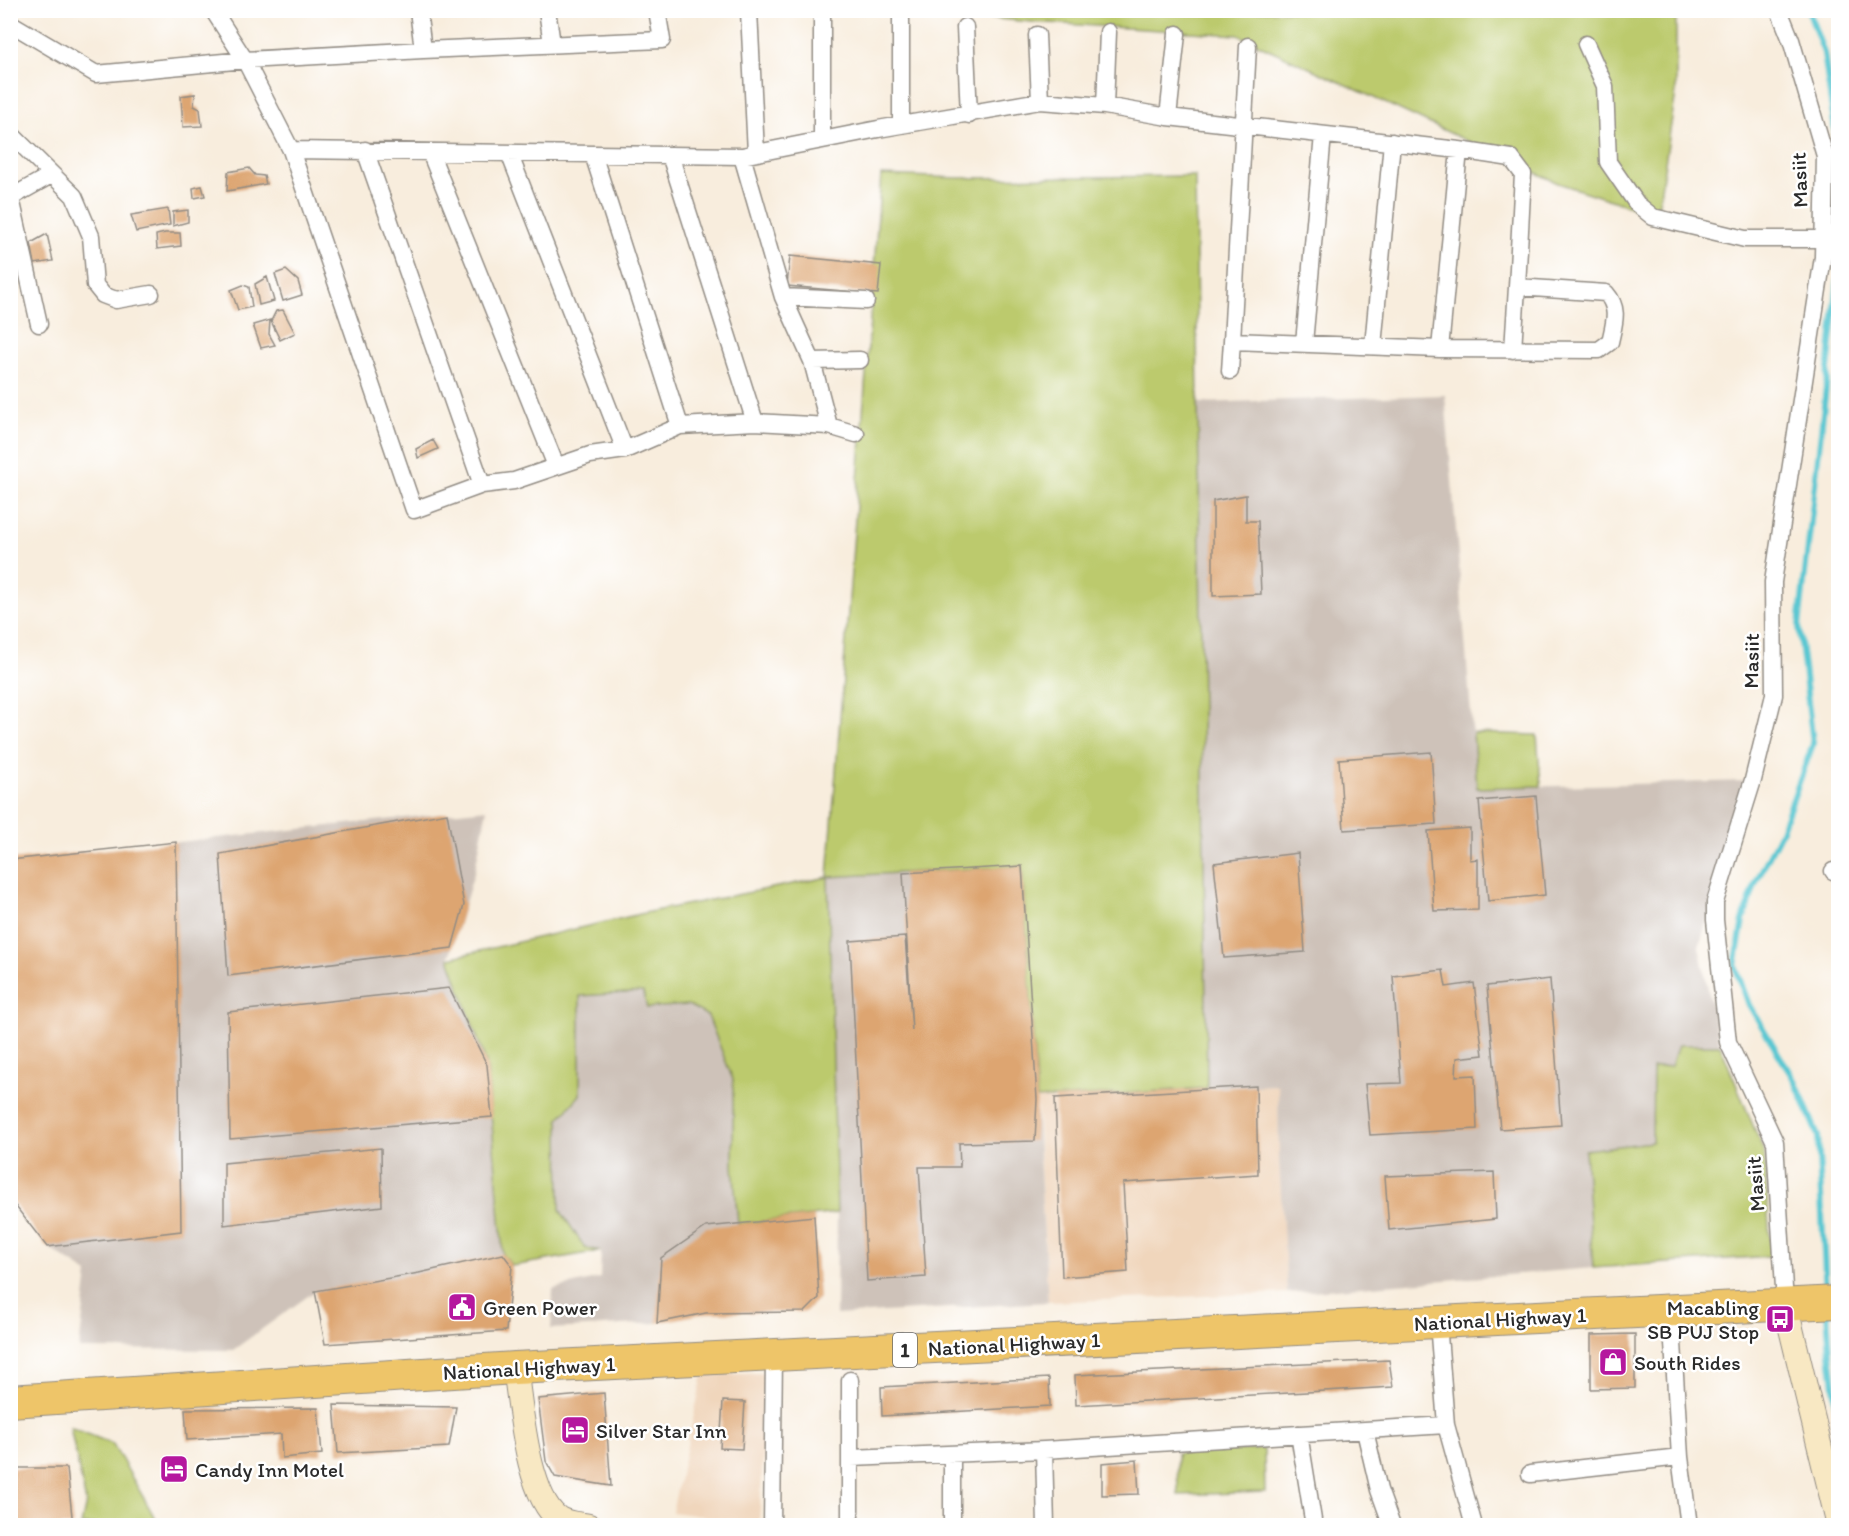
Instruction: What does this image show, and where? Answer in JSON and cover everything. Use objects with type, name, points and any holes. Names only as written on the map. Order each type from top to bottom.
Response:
[{"type":"highway","name":"National Highway 1","points":[[10,1401],[515,1368],[1839,1302]]},
{"type":"street","points":[[213,10],[245,60],[291,150],[414,510],[482,485],[514,481],[590,454],[625,450],[680,426],[755,423],[829,426],[856,434]]},
{"type":"street","points":[[418,10],[423,50]]},
{"type":"street","points":[[547,10],[552,44]]},
{"type":"street","points":[[10,23],[96,74],[245,60],[662,40],[657,10]]},
{"type":"street","name":"Masiit","points":[[1779,10],[1791,40],[1825,156],[1821,269],[1773,582],[1774,695],[1753,780],[1715,902],[1715,920],[1728,1042],[1775,1142],[1793,1304]]},
{"type":"street","points":[[749,11],[749,154],[783,297],[812,361],[829,426]]},
{"type":"street","points":[[822,15],[822,140]]},
{"type":"street","points":[[901,19],[901,125]]},
{"type":"street","points":[[965,27],[969,115]]},
{"type":"street","points":[[1105,106],[1108,32]]},
{"type":"street","points":[[1168,117],[1177,34]]},
{"type":"street","points":[[1037,35],[1040,101]]},
{"type":"street","points":[[1586,44],[1605,86],[1608,162],[1637,204],[1653,217],[1746,239],[1823,239]]},
{"type":"street","points":[[1230,371],[1248,46]]},
{"type":"street","points":[[291,150],[749,154],[1040,101],[1105,106],[1244,127],[1392,142],[1511,158],[1522,174],[1513,350]]},
{"type":"street","points":[[10,133],[74,196],[91,236],[95,285],[103,295],[116,300],[151,294]]},
{"type":"street","points":[[1304,343],[1323,135]]},
{"type":"street","points":[[1373,346],[1392,142]]},
{"type":"street","points":[[365,150],[482,485]]},
{"type":"street","points":[[1440,349],[1459,150]]},
{"type":"street","points":[[430,152],[556,466]]},
{"type":"street","points":[[509,153],[625,450]]},
{"type":"street","points":[[593,154],[680,426]]},
{"type":"street","points":[[670,155],[755,423]]},
{"type":"street","points":[[39,324],[11,198],[51,175]]},
{"type":"street","points":[[1232,341],[1513,350],[1599,350],[1610,342],[1616,312],[1613,301],[1606,293],[1517,287]]},
{"type":"street","points":[[783,297],[866,301]]},
{"type":"street","points":[[812,361],[860,360]]},
{"type":"street","points":[[1793,1304],[1839,1522]]},
{"type":"street","points":[[1671,1310],[1680,1456],[1689,1526]]},
{"type":"street","points":[[1438,1322],[1446,1425],[1474,1526]]},
{"type":"street","points":[[772,1526],[774,1356]]},
{"type":"street","points":[[515,1368],[528,1455],[536,1482],[555,1522],[589,1526]]},
{"type":"street","points":[[850,1380],[850,1519]]},
{"type":"street","points":[[851,1458],[1044,1450],[1446,1425]]},
{"type":"street","points":[[1365,1431],[1379,1490],[1392,1526]]},
{"type":"street","points":[[1299,1434],[1314,1526]]},
{"type":"street","points":[[1044,1450],[1046,1526]]},
{"type":"street","points":[[951,1455],[951,1522]]},
{"type":"street","points":[[1530,1474],[1680,1456]]},
{"type":"shaded area","points":[[1445,395],[1477,788],[1747,781],[1699,947],[1720,1045],[1764,1152],[1771,1256],[1287,1293],[1279,1161],[1278,1085],[1207,1088],[1198,403]]},
{"type":"shaded area","points":[[487,809],[475,869],[449,958],[487,1065],[503,1254],[419,1273],[315,1291],[233,1350],[79,1349],[88,1273],[47,1247],[11,1199],[11,860]]},
{"type":"shaded area","points":[[1022,866],[1048,1302],[836,1315],[837,1213],[828,877]]},
{"type":"shaded area","points":[[643,992],[647,1008],[688,1005],[708,1016],[723,1051],[733,1080],[733,1166],[738,1224],[706,1227],[661,1258],[657,1323],[551,1329],[553,1289],[600,1278],[601,1251],[585,1248],[560,1210],[559,1119],[580,1095],[579,996]]},
{"type":"shaded area","points":[[1278,1085],[1279,1161],[1287,1293],[1048,1302],[1037,1099]]},
{"type":"shaded area","points":[[768,1373],[759,1524],[672,1512],[703,1375]]},
{"type":"green space","points":[[905,11],[1676,11],[1676,92],[1657,215],[1558,183],[1238,35],[1032,22]]},
{"type":"green space","points":[[881,175],[959,178],[1195,176],[1207,1088],[1037,1099],[1022,866],[828,877]]},
{"type":"green space","points":[[1473,733],[1537,735],[1541,786],[1477,788]]},
{"type":"green space","points":[[828,877],[837,1213],[738,1224],[733,1166],[733,1080],[708,1016],[688,1005],[647,1008],[643,992],[580,996],[580,1095],[559,1119],[560,1210],[585,1248],[601,1251],[512,1266],[503,1254],[487,1065],[449,958],[649,912]]},
{"type":"green space","points":[[1678,1045],[1720,1045],[1764,1152],[1771,1256],[1593,1268],[1585,1150],[1652,1142],[1653,1068],[1671,1066]]},
{"type":"green space","points":[[70,1427],[113,1444],[159,1525],[81,1525],[86,1503]]},
{"type":"green space","points":[[1264,1449],[1265,1492],[1178,1495],[1177,1453]]},
{"type":"building","points":[[195,94],[194,106],[200,109],[202,126],[183,127],[181,96]]},
{"type":"building","points":[[249,168],[255,175],[264,176],[266,184],[227,191],[228,172]]},
{"type":"building","points":[[202,186],[205,196],[194,198],[193,188]]},
{"type":"building","points":[[168,209],[170,225],[136,232],[131,215]]},
{"type":"building","points":[[188,210],[188,222],[173,226],[173,212]]},
{"type":"building","points":[[180,233],[181,246],[157,249],[156,235]]},
{"type":"building","points":[[47,234],[53,261],[35,264],[31,243]]},
{"type":"building","points":[[790,256],[881,265],[878,294],[787,286]]},
{"type":"building","points":[[286,270],[298,281],[302,295],[283,301],[275,274]]},
{"type":"building","points":[[267,277],[274,301],[259,305],[255,284]]},
{"type":"building","points":[[243,285],[249,287],[252,307],[238,310],[231,290]]},
{"type":"building","points":[[283,310],[295,333],[280,340],[271,321],[276,311]]},
{"type":"building","points":[[270,320],[269,334],[275,345],[261,348],[253,325]]},
{"type":"building","points":[[433,440],[438,449],[418,458],[416,449]]},
{"type":"building","points":[[1246,495],[1246,521],[1258,521],[1261,594],[1213,596],[1213,501]]},
{"type":"building","points":[[1431,752],[1436,824],[1344,830],[1339,759]]},
{"type":"building","points":[[1536,796],[1545,895],[1488,901],[1479,801]]},
{"type":"building","points":[[447,813],[464,905],[452,948],[228,976],[220,854]]},
{"type":"building","points":[[1470,828],[1470,860],[1478,859],[1478,910],[1434,911],[1428,831]]},
{"type":"building","points":[[176,842],[181,1231],[47,1247],[10,1199],[10,860]]},
{"type":"building","points":[[1298,853],[1305,952],[1224,958],[1214,863]]},
{"type":"building","points":[[1022,866],[1037,1099],[1035,1141],[959,1143],[960,1167],[919,1167],[926,1277],[867,1281],[850,941],[905,937],[912,1031],[903,873]]},
{"type":"building","points":[[1443,970],[1446,987],[1474,983],[1483,1055],[1457,1058],[1456,1076],[1475,1075],[1477,1129],[1370,1135],[1365,1084],[1401,1083],[1393,976]]},
{"type":"building","points":[[1550,979],[1561,1125],[1500,1129],[1487,986]]},
{"type":"building","points":[[449,988],[487,1065],[492,1117],[230,1139],[228,1012]]},
{"type":"building","points":[[1256,1086],[1258,1174],[1123,1183],[1128,1272],[1062,1277],[1055,1098]]},
{"type":"building","points":[[381,1148],[382,1206],[224,1225],[224,1163]]},
{"type":"building","points":[[1494,1172],[1496,1219],[1389,1230],[1385,1176]]},
{"type":"building","points":[[814,1216],[819,1298],[805,1312],[706,1313],[657,1323],[661,1258],[706,1227]]},
{"type":"building","points":[[503,1254],[512,1266],[506,1331],[325,1344],[315,1291],[419,1273]]},
{"type":"building","name":"South Rides","points":[[1635,1334],[1635,1388],[1591,1389],[1591,1335]]},
{"type":"building","points":[[1389,1360],[1393,1387],[1076,1405],[1075,1375]]},
{"type":"building","points":[[1049,1378],[1050,1406],[882,1416],[881,1387]]},
{"type":"building","name":"Silver Star Inn","points":[[604,1393],[611,1486],[555,1477],[546,1461],[538,1399]]},
{"type":"building","points":[[723,1401],[745,1402],[742,1449],[720,1448]]},
{"type":"building","points":[[334,1405],[456,1407],[449,1447],[338,1453]]},
{"type":"building","points":[[318,1408],[322,1454],[282,1458],[281,1434],[187,1440],[185,1409]]},
{"type":"building","points":[[1137,1460],[1139,1494],[1102,1495],[1102,1463]]},
{"type":"building","points":[[10,1468],[67,1468],[73,1526],[10,1526]]},
{"type":"waterway","points":[[1808,10],[1824,53],[1838,151]]},
{"type":"waterway","points":[[1826,1293],[1818,1136],[1796,1083],[1749,1005],[1735,966],[1743,920],[1756,882],[1781,832],[1813,744],[1799,626],[1838,281]]},
{"type":"waterway","points":[[1827,1312],[1838,1416]]},
{"type":"place","name":"Green Power","points":[[462,1307]]},
{"type":"place","name":"Macabling SB PUJ Stop","points":[[1780,1319]]},
{"type":"place","name":"South Rides","points":[[1613,1362]]},
{"type":"place","name":"Silver Star Inn","points":[[575,1430]]},
{"type":"place","name":"Candy Inn Motel","points":[[174,1469]]}]
